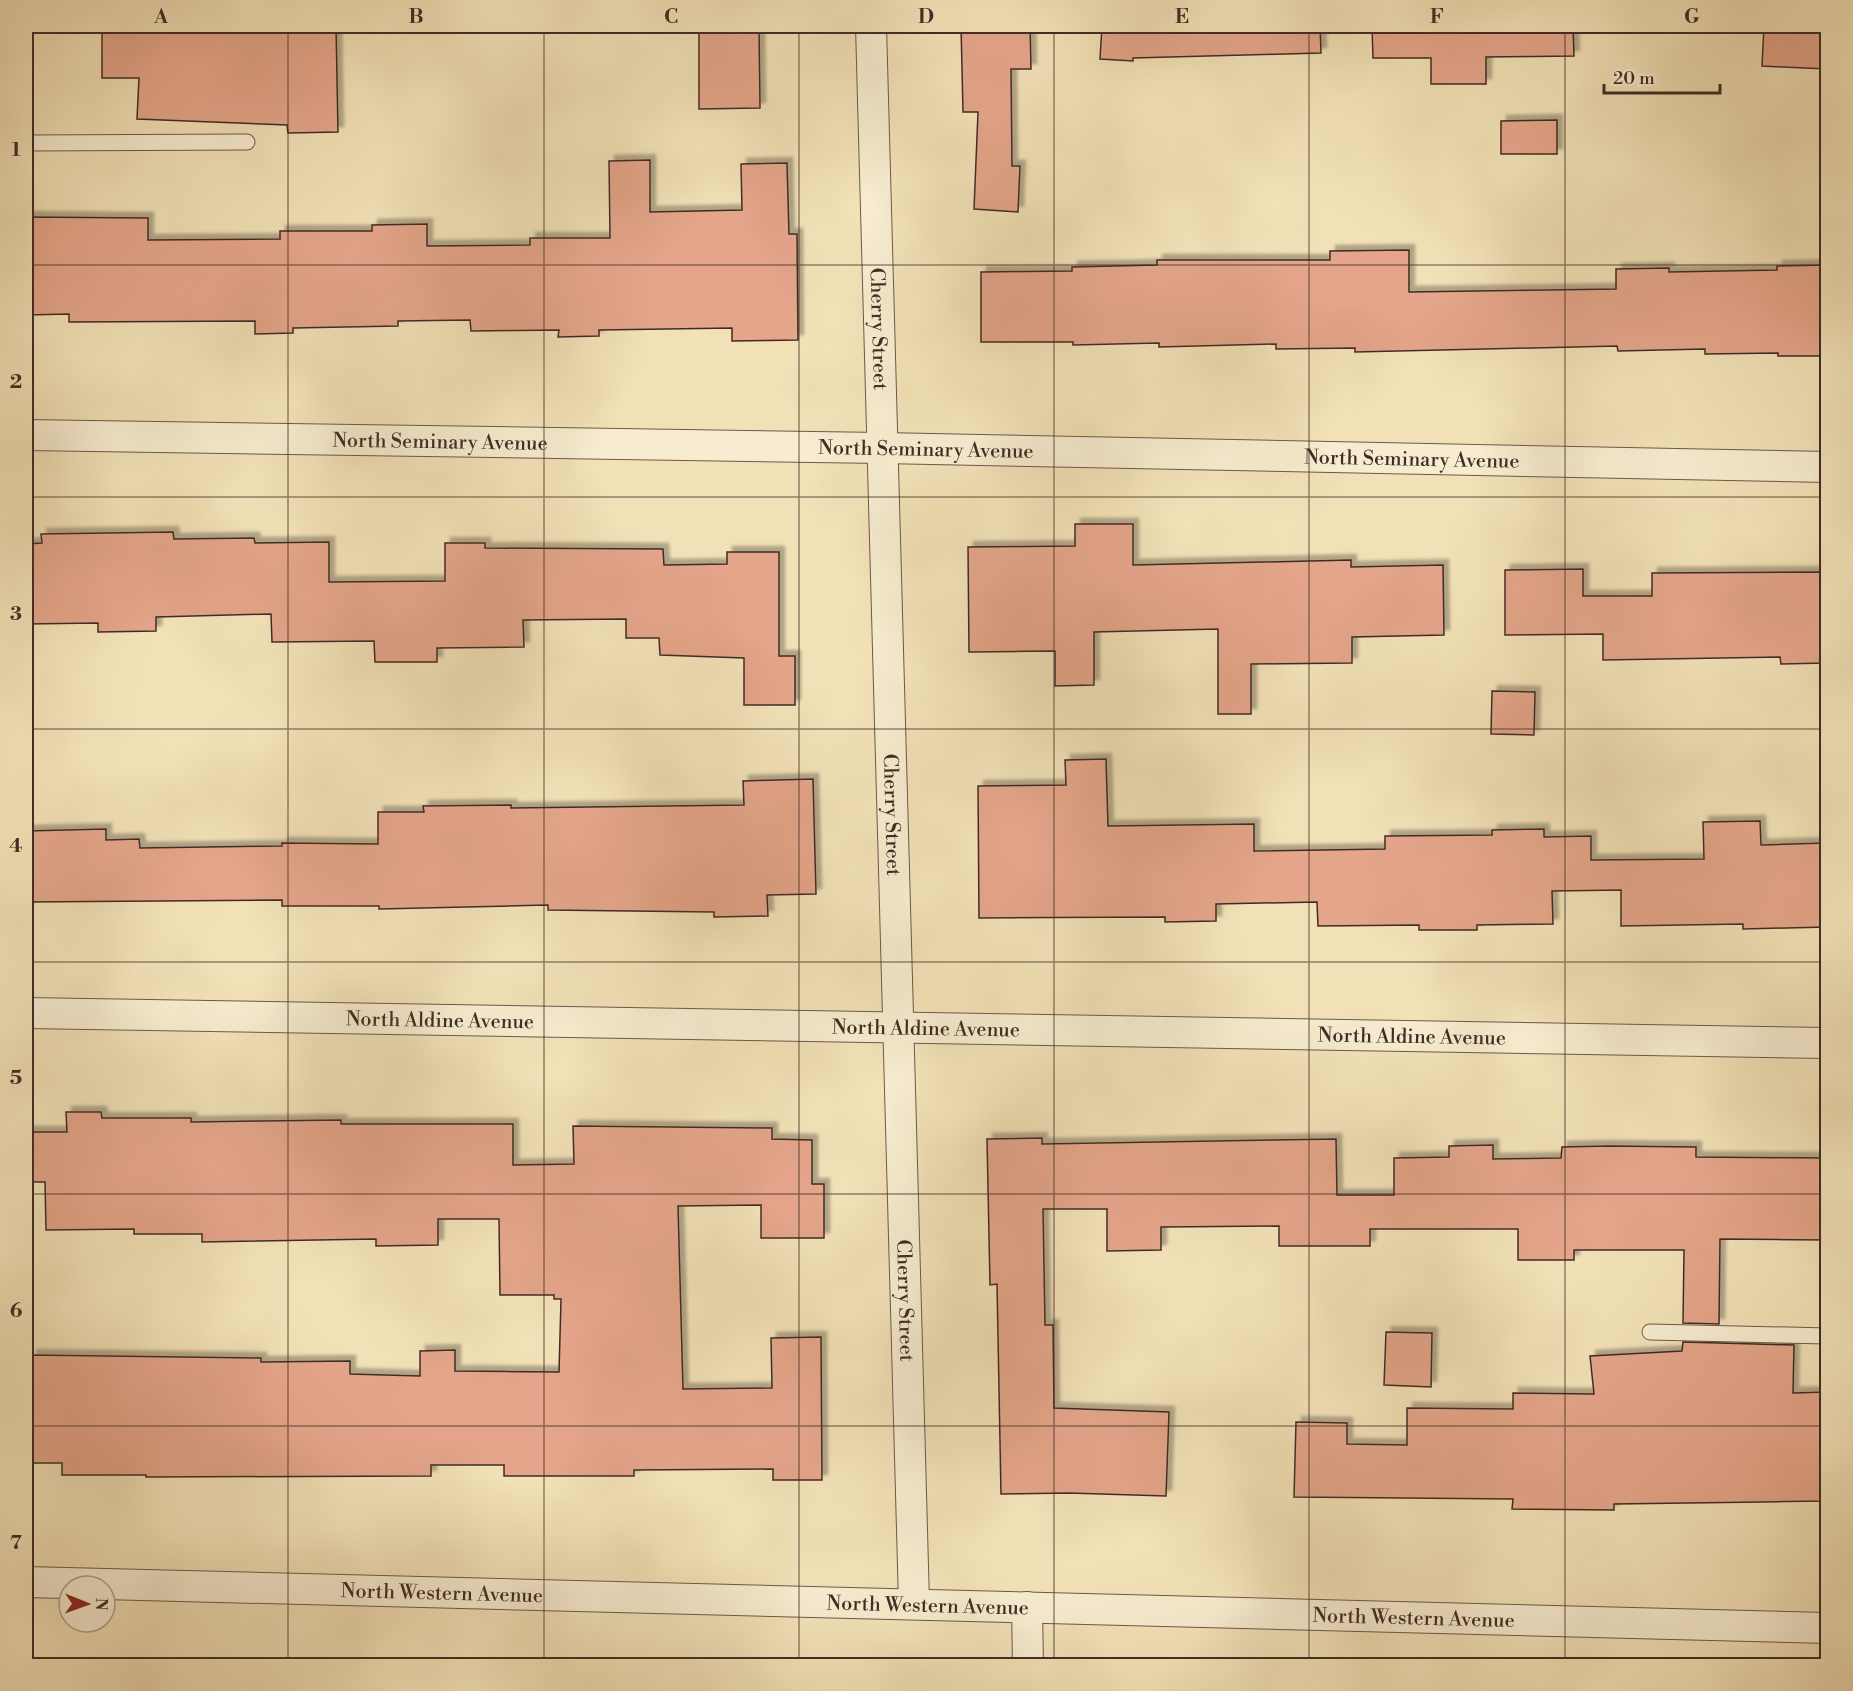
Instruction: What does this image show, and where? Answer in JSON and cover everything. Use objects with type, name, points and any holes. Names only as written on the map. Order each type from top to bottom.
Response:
[{"type":"street","name":"Cherry Street","points":[[871,26],[914,1603]]},
{"type":"street","name":"North Seminary Avenue","points":[[26,435],[882,448],[1827,467]]},
{"type":"street","name":"North Aldine Avenue","points":[[26,1013],[1827,1043]]},
{"type":"street","name":"North Western Avenue","points":[[26,1582],[1827,1628]]},
{"type":"street","points":[[1027,1607],[1028,1665]]},
{"type":"lane","points":[[26,143],[247,142]]},
{"type":"lane","points":[[1650,1332],[1827,1336]]},
{"type":"building","points":[[102,26],[336,26],[338,132],[288,133],[287,125],[137,119],[139,78],[102,78]]},
{"type":"building","points":[[699,26],[759,26],[760,108],[699,109]]},
{"type":"building","points":[[961,26],[1030,26],[1031,69],[1011,69],[1012,166],[1020,166],[1018,212],[974,209],[978,112],[963,112]]},
{"type":"building","points":[[1102,26],[1320,26],[1321,53],[1133,58],[1133,61],[1100,59]]},
{"type":"building","points":[[1372,26],[1573,26],[1574,56],[1486,57],[1486,84],[1431,84],[1431,58],[1373,58]]},
{"type":"building","points":[[1764,26],[1827,26],[1827,69],[1762,66]]},
{"type":"building","points":[[1557,120],[1557,154],[1501,154],[1501,121]]},
{"type":"building","points":[[650,160],[650,212],[742,210],[741,164],[787,163],[789,234],[797,234],[798,340],[732,341],[732,328],[599,330],[599,336],[558,337],[559,330],[471,331],[470,320],[398,321],[398,326],[293,328],[293,333],[255,334],[255,321],[69,322],[69,314],[26,315],[26,217],[148,218],[148,240],[280,239],[280,231],[372,231],[372,225],[427,224],[427,246],[530,245],[530,238],[610,238],[609,161]]},
{"type":"building","points":[[1409,250],[1409,292],[1616,289],[1616,269],[1669,268],[1669,272],[1777,270],[1777,266],[1827,265],[1827,343],[1824,343],[1824,356],[1778,356],[1778,353],[1705,354],[1705,349],[1618,351],[1617,346],[1355,352],[1355,348],[1276,349],[1276,344],[1159,347],[1159,343],[1073,345],[1073,342],[981,342],[981,272],[1072,271],[1072,267],[1157,265],[1157,260],[1330,260],[1330,251]]},
{"type":"building","points":[[1075,524],[1133,524],[1133,565],[1351,560],[1351,567],[1443,565],[1444,635],[1352,637],[1352,663],[1251,664],[1251,714],[1218,714],[1218,629],[1094,632],[1094,685],[1055,686],[1055,651],[969,652],[968,547],[1075,546]]},
{"type":"building","points":[[173,532],[174,539],[254,538],[255,543],[329,542],[329,582],[445,581],[445,543],[485,543],[485,548],[663,549],[664,565],[727,564],[727,552],[779,552],[779,656],[795,656],[795,705],[744,705],[744,658],[660,655],[659,638],[626,638],[626,619],[523,620],[524,647],[437,648],[437,662],[375,662],[374,641],[272,642],[271,614],[156,617],[156,631],[98,632],[98,623],[26,624],[26,544],[42,543],[41,534]]},
{"type":"building","points":[[1583,569],[1583,596],[1652,596],[1652,573],[1827,572],[1827,663],[1781,664],[1780,657],[1603,660],[1603,634],[1505,635],[1505,570]]},
{"type":"building","points":[[1492,691],[1535,692],[1534,735],[1491,734]]},
{"type":"building","points":[[1106,759],[1108,826],[1254,824],[1254,851],[1385,849],[1385,836],[1492,835],[1492,830],[1544,829],[1544,837],[1591,836],[1591,860],[1704,859],[1703,822],[1760,821],[1761,845],[1827,843],[1827,927],[1743,929],[1743,924],[1621,926],[1621,890],[1552,891],[1553,924],[1477,925],[1477,930],[1419,930],[1419,925],[1318,926],[1317,902],[1216,904],[1216,921],[1165,922],[1165,917],[979,918],[978,786],[1066,785],[1065,760]]},
{"type":"building","points":[[813,779],[816,894],[767,895],[768,916],[714,917],[714,912],[548,910],[548,905],[379,909],[379,906],[282,906],[282,900],[26,902],[26,831],[106,829],[106,840],[139,839],[140,848],[282,846],[282,843],[378,844],[378,812],[424,812],[423,806],[511,805],[511,808],[744,805],[743,781]]},
{"type":"building","points":[[66,1112],[101,1112],[102,1118],[191,1118],[191,1122],[341,1120],[341,1124],[513,1124],[513,1165],[574,1164],[573,1126],[772,1128],[772,1139],[812,1140],[812,1184],[824,1184],[824,1238],[761,1238],[761,1205],[678,1206],[683,1389],[772,1388],[771,1338],[821,1337],[822,1480],[773,1480],[773,1469],[634,1470],[634,1476],[504,1476],[504,1465],[431,1465],[431,1476],[146,1477],[146,1475],[62,1475],[62,1463],[32,1463],[31,1355],[261,1358],[261,1362],[350,1361],[350,1374],[420,1376],[420,1351],[455,1350],[455,1371],[559,1372],[561,1299],[554,1299],[554,1295],[500,1295],[499,1219],[438,1219],[438,1245],[376,1246],[376,1239],[202,1242],[202,1234],[134,1234],[134,1229],[46,1230],[45,1182],[26,1182],[26,1132],[67,1132]]},
{"type":"building","points":[[1042,1138],[1042,1144],[1336,1139],[1337,1195],[1394,1195],[1394,1158],[1449,1157],[1449,1146],[1493,1145],[1493,1159],[1561,1158],[1562,1147],[1609,1146],[1696,1147],[1696,1157],[1827,1158],[1827,1240],[1720,1239],[1719,1324],[1683,1323],[1684,1250],[1574,1250],[1574,1260],[1518,1260],[1518,1229],[1370,1229],[1370,1246],[1279,1246],[1279,1226],[1161,1227],[1161,1250],[1107,1251],[1107,1209],[1043,1209],[1045,1325],[1053,1325],[1054,1408],[1169,1412],[1166,1496],[1068,1493],[1001,1494],[997,1284],[990,1285],[987,1139]]},
{"type":"building","points":[[1386,1332],[1432,1333],[1431,1387],[1384,1385]]},
{"type":"building","points":[[1683,1342],[1794,1345],[1793,1393],[1827,1392],[1827,1501],[1614,1504],[1614,1510],[1512,1509],[1513,1499],[1294,1497],[1296,1422],[1347,1423],[1347,1444],[1407,1445],[1407,1408],[1513,1409],[1513,1393],[1594,1394],[1590,1356],[1682,1351]]}]
